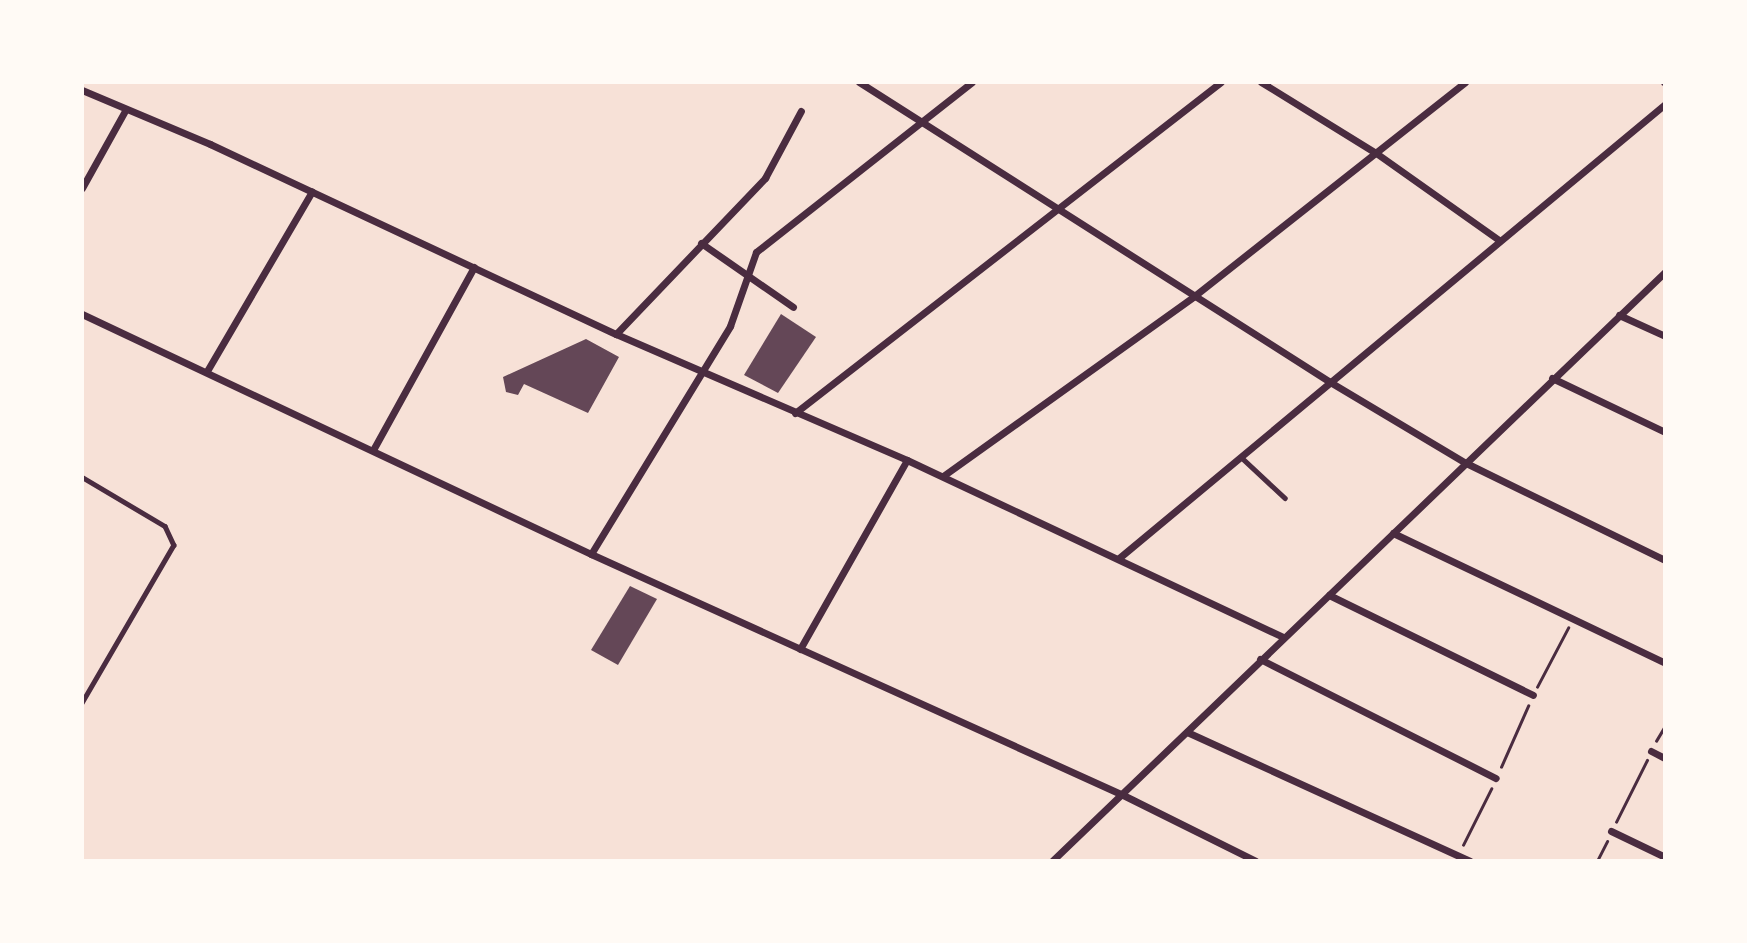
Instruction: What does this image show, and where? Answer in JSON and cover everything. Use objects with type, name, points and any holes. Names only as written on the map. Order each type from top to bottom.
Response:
[{"type":"street","points":[[859,82],[1329,382],[1466,463],[1665,560]]},
{"type":"street","points":[[591,554],[730,326],[756,252],[836,193],[972,82]]},
{"type":"street","points":[[795,413],[1221,82]]},
{"type":"street","points":[[1261,82],[1376,153],[1499,240]]},
{"type":"street","points":[[943,476],[1193,296],[1465,82]]},
{"type":"street","points":[[82,90],[312,191],[616,334],[943,476],[1283,637]]},
{"type":"street","points":[[1119,558],[1665,104]]},
{"type":"street","points":[[82,188],[126,109]]},
{"type":"street","points":[[616,334],[765,178],[801,111]]},
{"type":"street","points":[[207,371],[312,191]]},
{"type":"street","points":[[701,243],[793,307]]},
{"type":"street","points":[[373,450],[474,267]]},
{"type":"street","points":[[1052,861],[1124,795],[1260,659],[1665,272]]},
{"type":"street","points":[[82,314],[591,554],[1124,795],[1256,861]]},
{"type":"street","points":[[1619,315],[1665,336]]},
{"type":"street","points":[[1552,378],[1665,432]]},
{"type":"street","points":[[800,649],[907,460]]},
{"type":"street","points":[[1393,533],[1665,663]]},
{"type":"street","points":[[1329,594],[1533,695]]},
{"type":"street","points":[[1260,659],[1496,778]]},
{"type":"street","points":[[1186,733],[1470,861]]},
{"type":"street","points":[[1651,751],[1665,758]]},
{"type":"street","points":[[1611,831],[1665,857]]},
{"type":"lane","points":[[1240,457],[1285,498]]},
{"type":"lane","points":[[82,477],[165,526],[174,545],[82,703]]},
{"type":"path","points":[[1458,855],[1533,695],[1572,620]]},
{"type":"path","points":[[1597,861],[1665,726]]},
{"type":"building","points":[[781,314],[816,337],[778,393],[744,375]]},
{"type":"building","points":[[586,339],[619,357],[588,413],[524,384],[518,395],[506,392],[503,377]]},
{"type":"building","points":[[630,586],[657,599],[618,665],[591,650]]}]
